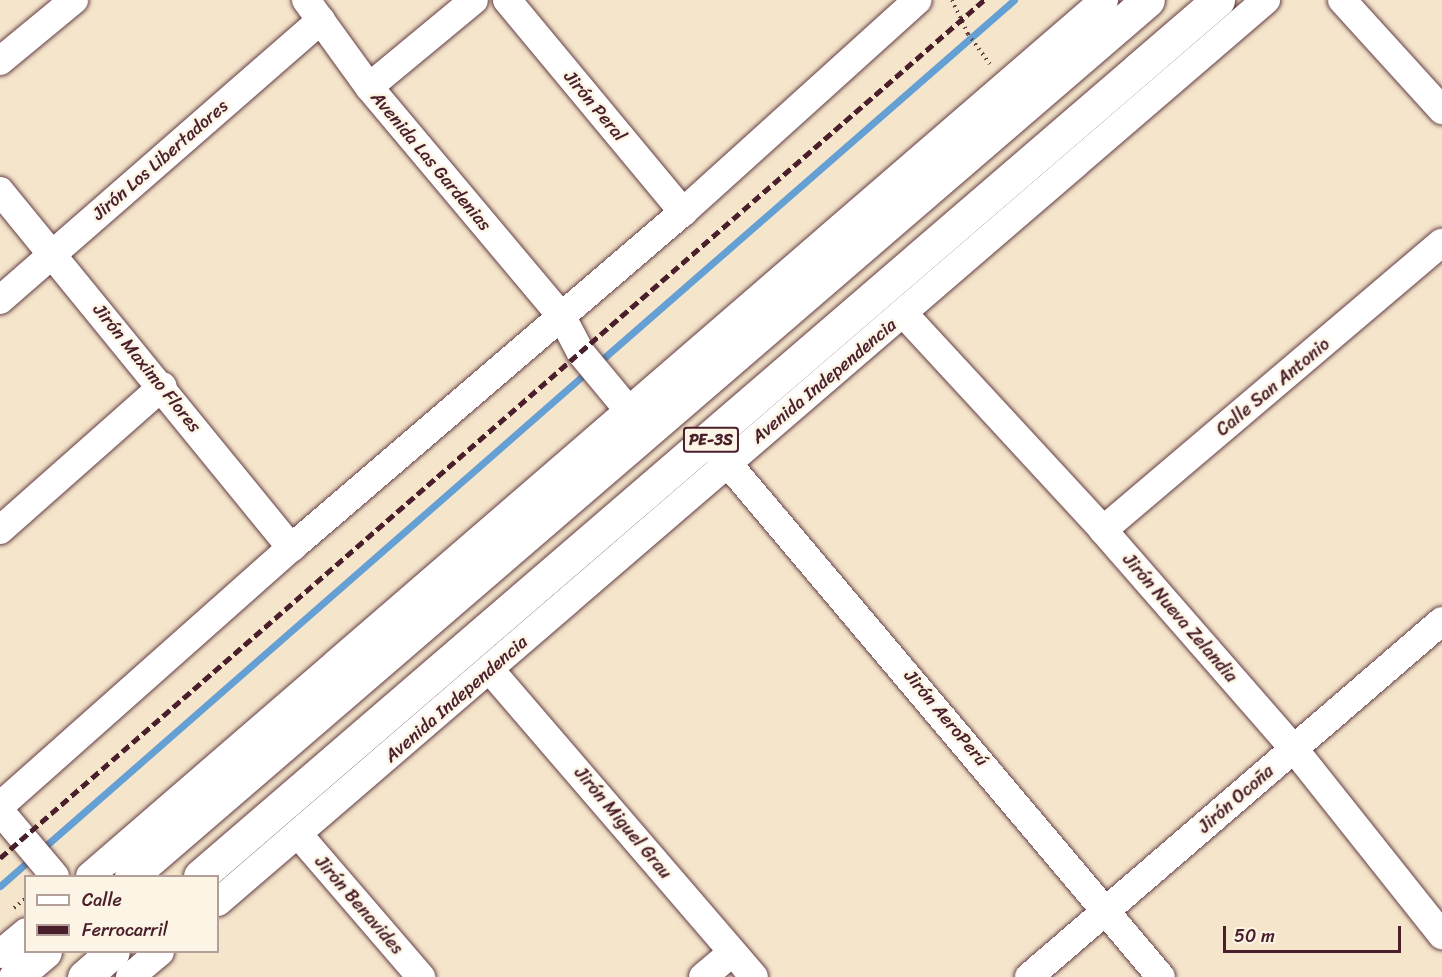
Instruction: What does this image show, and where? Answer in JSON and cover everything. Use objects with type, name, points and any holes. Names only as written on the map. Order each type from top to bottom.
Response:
[{"type":"highway","name":"PE-3S","points":[[132,875],[1149,0]]},
{"type":"highway","name":"Avenida Independencia","points":[[201,875],[317,797],[718,451],[1218,0]]},
{"type":"highway","points":[[15,977],[43,953]]},
{"type":"highway","points":[[84,977],[111,953]]},
{"type":"street","points":[[0,61],[74,0]]},
{"type":"street","points":[[369,87],[474,0]]},
{"type":"street","name":"Jirón Peral","points":[[507,0],[683,212]]},
{"type":"street","points":[[0,806],[291,548],[683,212],[918,0]]},
{"type":"street","points":[[91,875],[630,412],[1104,0]]},
{"type":"street","name":"Avenida Independencia","points":[[219,901],[298,834],[317,797],[491,671],[718,451],[904,314],[1266,0]]},
{"type":"street","points":[[1342,0],[1442,110]]},
{"type":"street","name":"Avenida Las Gardenias","points":[[313,10],[369,87],[562,317],[593,369],[630,412]]},
{"type":"street","name":"Jirón Los Libertadores","points":[[0,300],[54,253],[313,10]]},
{"type":"street","name":"Jirón Maximo Flores","points":[[0,190],[163,386],[291,548]]},
{"type":"street","name":"Calle San Antonio","points":[[1103,530],[1442,243]]},
{"type":"street","name":"Jirón Nueva Zelandia","points":[[904,314],[1103,530],[1294,749],[1442,935]]},
{"type":"street","points":[[0,530],[163,386]]},
{"type":"street","name":"Jirón AeroPerú","points":[[718,451],[1107,910],[1161,977]]},
{"type":"street","name":"Jirón Ocoña","points":[[1029,977],[1442,621]]},
{"type":"street","name":"Jirón Miguel Grau","points":[[491,671],[754,977]]},
{"type":"street","points":[[0,811],[44,862]]},
{"type":"street","name":"Jirón Benavides","points":[[298,834],[421,977]]},
{"type":"street","points":[[0,954],[24,934]]},
{"type":"street","points":[[130,977],[158,953]]},
{"type":"street","points":[[703,977],[732,953]]},
{"type":"path","points":[[952,0],[968,34],[991,64]]},
{"type":"waterway","points":[[598,363],[1014,0]]},
{"type":"waterway","points":[[42,849],[587,372]]},
{"type":"waterway","points":[[0,886],[32,858]]},
{"type":"railway","points":[[0,858],[984,0]]}]
